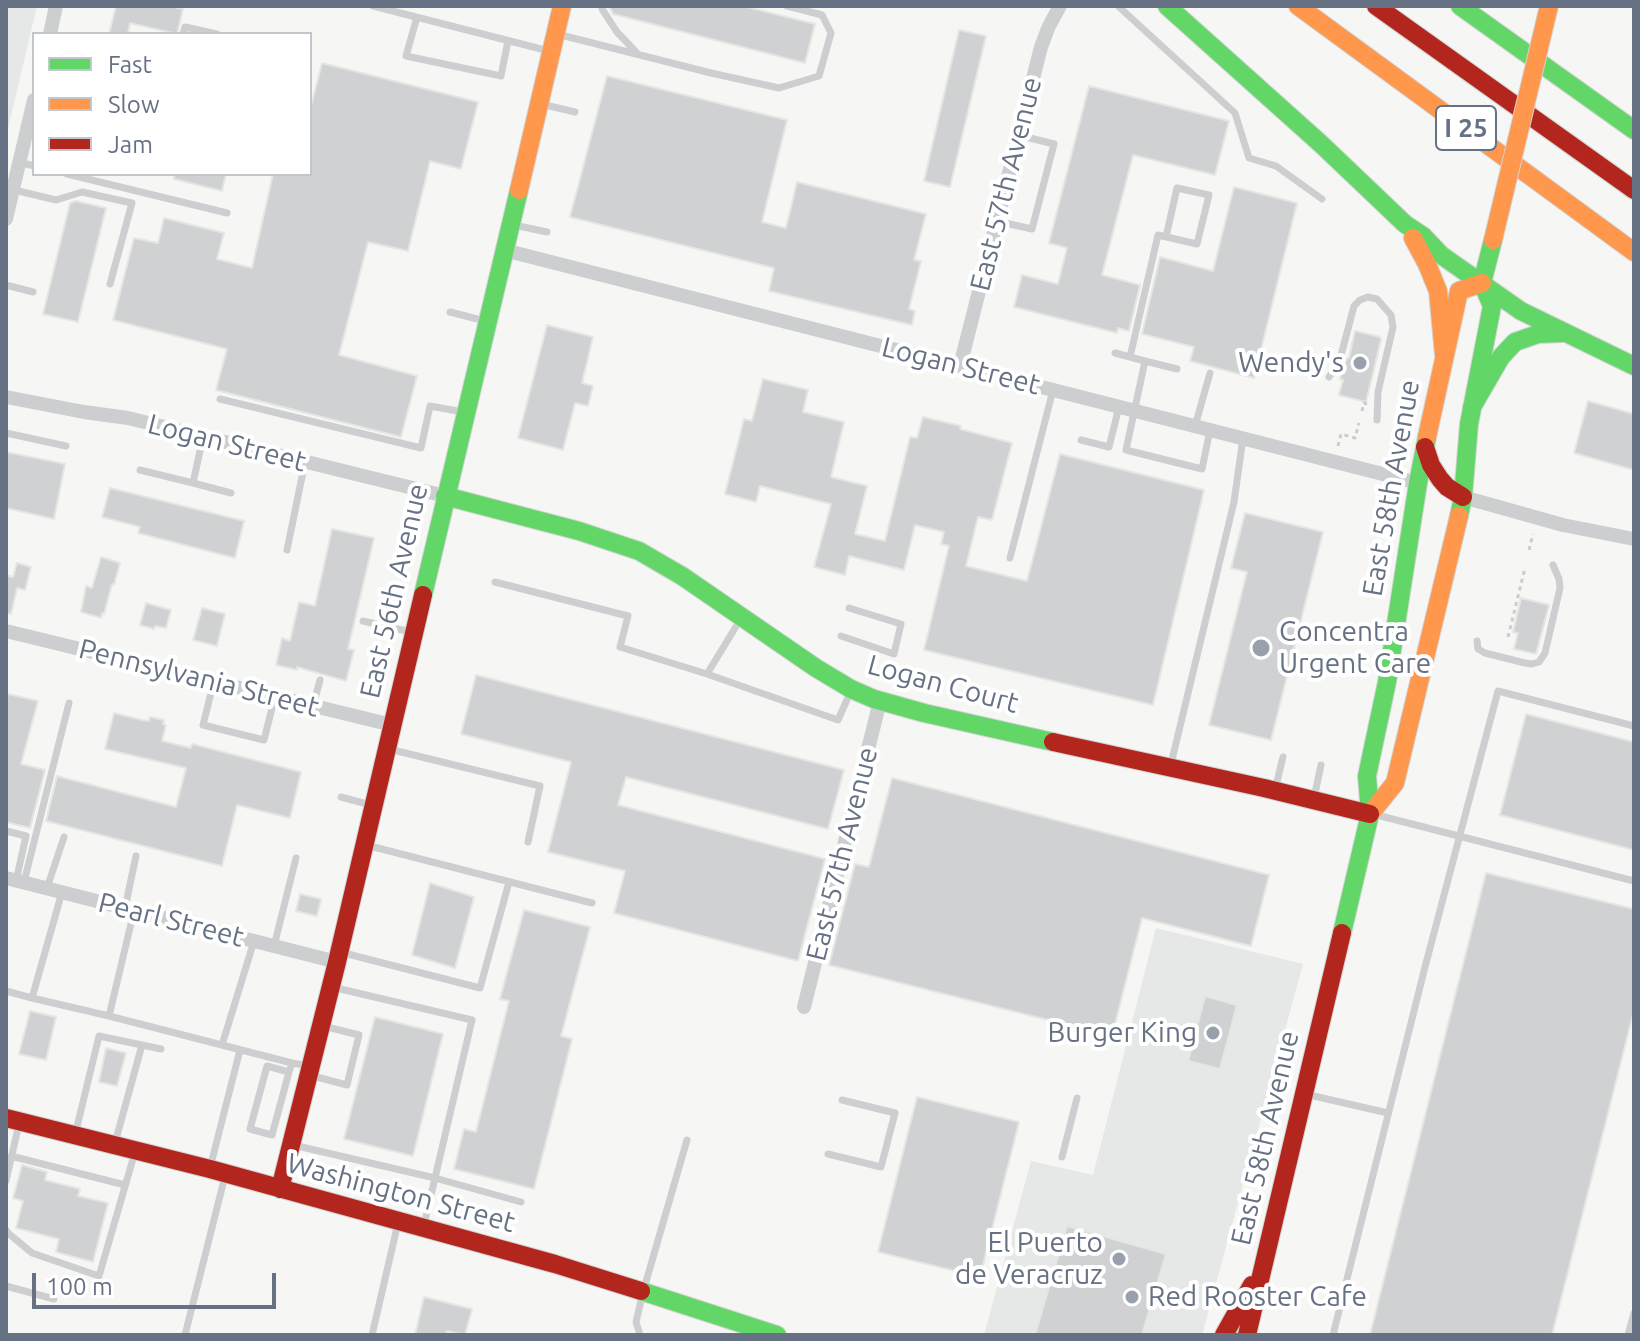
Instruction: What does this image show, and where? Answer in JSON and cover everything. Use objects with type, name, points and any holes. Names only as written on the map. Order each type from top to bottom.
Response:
[{"type":"main road","name":"East 56th Avenue","points":[[280,1189],[338,957],[562,6]]},
{"type":"main road","points":[[1167,6],[1441,255],[1521,311],[1634,366]]},
{"type":"main road","name":"I 25","points":[[1298,6],[1634,252]]},
{"type":"main road","points":[[1376,6],[1634,190]]},
{"type":"main road","points":[[1460,6],[1634,130]]},
{"type":"main road","name":"East 58th Avenue","points":[[1370,814],[1395,783],[1463,497],[1469,424],[1492,306],[1482,283],[1549,6]]},
{"type":"main road","points":[[1405,224],[1438,291],[1444,355]]},
{"type":"main road","name":"East 58th Avenue","points":[[1247,1335],[1370,814],[1367,776],[1387,682],[1418,483],[1444,355],[1459,291],[1482,283]]},
{"type":"main road","points":[[1472,407],[1501,357],[1515,342],[1538,334],[1566,333]]},
{"type":"main road","points":[[1425,447],[1440,479],[1463,497]]},
{"type":"main road","name":"Logan Court","points":[[445,496],[579,531],[639,551],[673,570],[851,689],[880,701],[1370,814]]},
{"type":"main road","name":"Washington Street","points":[[12,1120],[218,1172],[555,1264],[777,1335]]},
{"type":"main road","points":[[1224,1335],[1265,1260]]},
{"type":"main road","points":[[1260,1335],[1265,1260]]},
{"type":"street","points":[[50,32],[56,6]]},
{"type":"street","name":"East 57th Avenue","points":[[960,366],[1044,38],[1060,6]]},
{"type":"street","points":[[6,219],[13,190],[27,164],[32,118]]},
{"type":"street","name":"Logan Street","points":[[504,250],[1418,483]]},
{"type":"street","name":"Logan Street","points":[[6,397],[128,418],[445,496]]},
{"type":"street","points":[[1463,497],[1563,525],[1634,539]]},
{"type":"street","name":"Pennsylvania Street","points":[[6,631],[392,725]]},
{"type":"street","name":"East 57th Avenue","points":[[804,1007],[880,701]]},
{"type":"street","name":"Pearl Street","points":[[15,880],[274,946],[338,957]]},
{"type":"lane","points":[[373,6],[508,41],[553,42],[637,53],[779,88],[819,76],[831,33],[822,15],[787,6]]},
{"type":"lane","points":[[603,6],[617,32],[637,53]]},
{"type":"lane","points":[[1118,6],[1235,113],[1249,158],[1276,166],[1322,199]]},
{"type":"lane","points":[[417,17],[406,56],[501,76],[508,41]]},
{"type":"lane","points":[[184,32],[185,27],[208,32]]},
{"type":"lane","points":[[539,104],[575,112]]},
{"type":"lane","points":[[996,221],[1032,229],[1054,144],[1018,135]]},
{"type":"lane","points":[[75,176],[227,213]]},
{"type":"lane","points":[[1130,357],[1158,235],[1166,237],[1197,244],[1209,195],[1177,188],[1166,237]]},
{"type":"lane","points":[[13,190],[56,200],[82,192],[132,203],[110,284]]},
{"type":"lane","points":[[510,224],[547,232]]},
{"type":"lane","points":[[6,285],[33,292]]},
{"type":"lane","points":[[1329,377],[1339,363],[1354,306],[1368,297],[1377,299],[1391,315],[1393,327],[1378,392],[1377,420]]},
{"type":"lane","points":[[450,312],[487,321]]},
{"type":"lane","points":[[1115,353],[1177,369]]},
{"type":"lane","points":[[1145,361],[1126,450],[1202,469],[1202,428],[1210,373]]},
{"type":"lane","points":[[1010,558],[1053,390]]},
{"type":"lane","points":[[220,399],[421,448],[430,406],[465,413]]},
{"type":"lane","points":[[1081,440],[1109,447],[1119,407]]},
{"type":"lane","points":[[6,433],[66,446]]},
{"type":"lane","points":[[193,483],[203,437]]},
{"type":"lane","points":[[1171,767],[1234,502],[1243,438]]},
{"type":"lane","points":[[287,550],[305,462]]},
{"type":"lane","points":[[140,470],[231,493]]},
{"type":"lane","points":[[1477,641],[1478,649],[1485,653],[1525,663],[1539,662],[1545,653],[1560,588],[1553,565]]},
{"type":"lane","points":[[495,582],[628,616],[620,647],[838,720],[851,689]]},
{"type":"lane","points":[[841,636],[894,654],[901,624],[849,608]]},
{"type":"lane","points":[[707,674],[741,618]]},
{"type":"lane","points":[[363,621],[414,633]]},
{"type":"lane","points":[[313,706],[320,680]]},
{"type":"lane","points":[[214,681],[203,725],[264,740],[275,696]]},
{"type":"lane","points":[[1333,1335],[1498,691],[1634,726]]},
{"type":"lane","points":[[15,880],[69,703]]},
{"type":"lane","points":[[387,749],[540,786],[528,842]]},
{"type":"lane","points":[[1275,791],[1283,757]]},
{"type":"lane","points":[[1314,800],[1321,765]]},
{"type":"lane","points":[[341,797],[373,806]]},
{"type":"lane","points":[[1370,814],[1634,881]]},
{"type":"lane","points":[[6,831],[26,836],[15,880]]},
{"type":"lane","points":[[32,998],[64,837]]},
{"type":"lane","points":[[364,844],[592,903]]},
{"type":"lane","points":[[109,1016],[130,909],[136,856]]},
{"type":"lane","points":[[274,946],[296,858]]},
{"type":"lane","points":[[338,957],[480,988],[509,882]]},
{"type":"lane","points":[[222,1045],[254,941]]},
{"type":"lane","points":[[331,986],[472,1020],[423,1228]]},
{"type":"lane","points":[[6,991],[222,1045],[290,1068]]},
{"type":"lane","points":[[290,1068],[272,1135],[250,1129],[267,1066],[290,1068],[310,1071],[347,1085],[359,1035],[321,1025]]},
{"type":"lane","points":[[75,1135],[99,1036],[161,1049]]},
{"type":"lane","points":[[115,1145],[142,1045]]},
{"type":"lane","points":[[185,1335],[240,1050]]},
{"type":"lane","points":[[1305,1094],[1388,1113]]},
{"type":"lane","points":[[1062,1157],[1077,1098]]},
{"type":"lane","points":[[828,1154],[881,1167],[892,1127],[895,1113],[842,1100]]},
{"type":"lane","points":[[6,1181],[11,1156],[12,1120]]},
{"type":"lane","points":[[640,1335],[636,1322],[643,1292],[687,1140]]},
{"type":"lane","points":[[291,1144],[521,1202]]},
{"type":"lane","points":[[6,1230],[32,1253],[99,1276],[135,1150]]},
{"type":"lane","points":[[11,1156],[125,1185]]},
{"type":"lane","points":[[372,1335],[398,1221]]},
{"type":"lane","points":[[6,1286],[54,1299]]},
{"type":"lane","points":[[1628,1335],[1634,1313]]},
{"type":"path","points":[[1362,411],[1364,403]]},
{"type":"path","points":[[1338,446],[1341,434],[1355,438],[1359,423]]},
{"type":"path","points":[[1529,550],[1533,534]]},
{"type":"path","points":[[1508,637],[1525,568]]},
{"type":"shaded area","points":[[6,6],[37,6],[6,137]]},
{"type":"shaded area","points":[[1156,928],[1303,964],[1202,1335],[984,1335],[1031,1161],[1093,1175]]},
{"type":"building","points":[[116,6],[183,9],[177,32],[130,23],[128,32],[110,32]]},
{"type":"building","points":[[609,6],[743,6],[815,24],[805,63],[613,14]]},
{"type":"building","points":[[959,30],[986,36],[950,187],[924,181]]},
{"type":"building","points":[[322,63],[478,102],[461,169],[430,161],[408,251],[368,242],[339,355],[417,376],[401,437],[216,390],[227,349],[113,320],[134,238],[158,243],[164,218],[224,233],[217,259],[252,268],[273,176],[312,176],[312,102]]},
{"type":"building","points":[[607,76],[787,120],[762,222],[786,228],[797,182],[926,214],[914,260],[921,261],[909,309],[915,311],[912,325],[769,291],[774,268],[570,217]]},
{"type":"building","points":[[1089,86],[1229,121],[1215,175],[1133,155],[1102,275],[1140,285],[1129,331],[1118,328],[1117,333],[1014,307],[1022,275],[1058,284],[1067,248],[1049,243]]},
{"type":"building","points":[[174,176],[226,176],[222,191],[174,179]]},
{"type":"building","points":[[1234,187],[1297,203],[1254,378],[1190,361],[1194,347],[1142,334],[1160,257],[1213,271]]},
{"type":"building","points":[[76,201],[106,208],[78,322],[43,314],[70,203]]},
{"type":"building","points":[[547,325],[593,337],[582,383],[593,386],[588,406],[575,403],[563,450],[518,438]]},
{"type":"building","name":"Wendy's","points":[[1355,331],[1380,337],[1381,340],[1366,402],[1339,395],[1342,370],[1349,358]]},
{"type":"building","points":[[763,379],[808,390],[803,412],[844,422],[831,477],[867,486],[855,534],[885,541],[910,437],[917,438],[923,417],[1012,443],[992,520],[978,517],[966,566],[1027,581],[1060,454],[1204,490],[1153,705],[924,650],[949,546],[941,544],[944,532],[915,525],[904,570],[849,556],[845,575],[814,567],[831,504],[760,486],[756,502],[725,494],[744,419],[752,421]]},
{"type":"building","points":[[1588,401],[1634,414],[1634,470],[1574,453]]},
{"type":"building","points":[[6,452],[65,464],[54,519],[6,508]]},
{"type":"building","points":[[110,488],[244,521],[235,558],[138,533],[140,527],[102,517]]},
{"type":"building","name":"Concentra Urgent Care","points":[[1245,513],[1323,532],[1271,740],[1209,725],[1247,572],[1231,568]]},
{"type":"building","points":[[332,529],[374,538],[348,649],[354,650],[346,681],[297,667],[297,670],[276,665],[282,638],[290,641],[299,602],[315,606]]},
{"type":"building","points":[[101,557],[120,563],[101,618],[81,612],[86,586],[92,588]]},
{"type":"building","points":[[17,563],[31,567],[25,590],[17,588],[11,614],[6,613],[6,575],[13,577]]},
{"type":"building","points":[[1521,598],[1549,605],[1536,654],[1514,649],[1518,633],[1513,632]]},
{"type":"building","points":[[146,603],[171,610],[166,628],[140,625]]},
{"type":"building","points":[[202,608],[225,614],[217,646],[193,640]]},
{"type":"building","points":[[476,675],[844,770],[828,829],[626,777],[618,805],[825,859],[798,961],[614,913],[625,871],[548,852],[571,762],[461,734]]},
{"type":"building","points":[[8,694],[38,701],[21,764],[45,770],[30,828],[6,822]]},
{"type":"building","points":[[114,713],[149,721],[150,717],[164,720],[163,724],[166,725],[162,741],[191,748],[192,744],[301,772],[290,818],[237,805],[222,866],[46,821],[57,776],[176,807],[186,768],[105,749]]},
{"type":"building","points":[[1526,714],[1634,742],[1634,850],[1500,815]]},
{"type":"building","points":[[892,778],[1269,875],[1251,946],[1142,918],[1112,1036],[829,965],[855,864],[869,867]]},
{"type":"building","points":[[1486,873],[1634,909],[1634,1010],[1552,1335],[1370,1335]]},
{"type":"building","points":[[430,883],[474,897],[455,968],[412,955]]},
{"type":"building","points":[[300,894],[321,899],[317,916],[296,911]]},
{"type":"building","points":[[524,910],[590,927],[561,1036],[572,1039],[534,1189],[454,1169],[464,1129],[476,1132],[509,1001],[500,999]]},
{"type":"building","name":"Burger King","points":[[1205,996],[1237,1005],[1220,1069],[1188,1061]]},
{"type":"building","points":[[30,1011],[56,1017],[46,1060],[19,1054]]},
{"type":"building","points":[[375,1017],[443,1034],[413,1156],[344,1139]]},
{"type":"building","points":[[106,1048],[126,1053],[117,1086],[99,1082]]},
{"type":"building","points":[[917,1097],[1019,1122],[980,1277],[878,1252]]},
{"type":"building","points":[[22,1165],[47,1172],[45,1180],[80,1189],[78,1196],[108,1203],[93,1262],[56,1252],[59,1239],[16,1228],[23,1201],[13,1198]]},
{"type":"building","points":[[1067,1226],[1166,1254],[1142,1335],[1035,1335]]},
{"type":"building","points":[[424,1297],[472,1309],[465,1335],[447,1331],[446,1335],[415,1335]]},
{"type":"traffic: fast","points":[[1167,6],[1441,255],[1521,311],[1634,366]]},
{"type":"traffic: fast","points":[[1460,6],[1634,130]]},
{"type":"traffic: fast","points":[[423,595],[519,190]]},
{"type":"traffic: fast","points":[[1459,516],[1469,424],[1492,306],[1482,283],[1493,240]]},
{"type":"traffic: fast","points":[[1472,407],[1501,357],[1515,342],[1538,334],[1563,333]]},
{"type":"traffic: fast","points":[[1342,933],[1370,814],[1367,776],[1387,682],[1427,437]]},
{"type":"traffic: fast","points":[[445,496],[579,531],[639,551],[682,576],[816,668],[874,699],[1053,742]]},
{"type":"traffic: fast","points":[[641,1291],[777,1335]]},
{"type":"traffic: slow","points":[[519,190],[562,6]]},
{"type":"traffic: slow","points":[[1298,6],[1634,252]]},
{"type":"traffic: slow","points":[[1493,240],[1549,6]]},
{"type":"traffic: slow","points":[[1413,238],[1438,291],[1444,355]]},
{"type":"traffic: slow","points":[[1427,437],[1459,291],[1482,283]]},
{"type":"traffic: slow","points":[[1370,814],[1395,783],[1459,516]]},
{"type":"traffic: jam","points":[[1376,6],[1634,190]]},
{"type":"traffic: jam","points":[[1425,447],[1440,479],[1463,497]]},
{"type":"traffic: jam","points":[[280,1189],[423,595]]},
{"type":"traffic: jam","points":[[1053,742],[1370,814]]},
{"type":"traffic: jam","points":[[1247,1335],[1342,933]]},
{"type":"traffic: jam","points":[[6,1118],[210,1169],[555,1264],[641,1291]]},
{"type":"traffic: jam","points":[[1224,1335],[1252,1285]]},
{"type":"place","name":"Wendy's","points":[[1360,363]]},
{"type":"place","name":"Concentra Urgent Care","points":[[1261,648]]},
{"type":"place","name":"Burger King","points":[[1213,1033]]},
{"type":"place","name":"El Puerto de Veracruz","points":[[1119,1259]]},
{"type":"place","name":"Red Rooster Cafe","points":[[1132,1297]]}]
